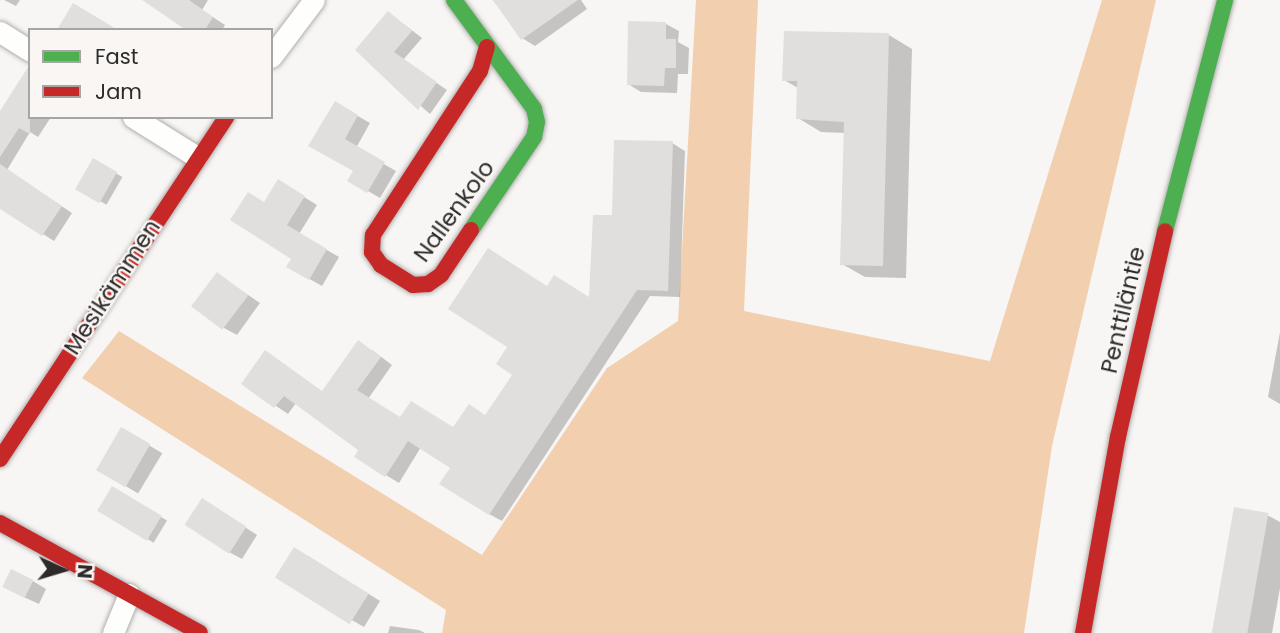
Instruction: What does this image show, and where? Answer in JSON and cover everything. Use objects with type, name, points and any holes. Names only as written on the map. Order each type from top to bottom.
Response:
[{"type":"street","points":[[273,54],[314,0]]},
{"type":"street","name":"Nallenkolo","points":[[454,0],[534,109],[534,137],[441,275],[428,284],[413,285],[381,265],[372,252],[373,235],[480,71],[487,47]]},
{"type":"street","name":"Penttiläntie","points":[[1083,633],[1121,424],[1173,194],[1225,0]]},
{"type":"street","points":[[0,32],[28,50]]},
{"type":"street","points":[[136,119],[197,157]]},
{"type":"street","name":"Mesikämmen","points":[[0,459],[225,119]]},
{"type":"street","points":[[0,523],[200,633]]},
{"type":"street","points":[[113,633],[129,594]]},
{"type":"shaded area","points":[[696,0],[758,0],[744,311],[990,361],[1102,0],[1156,0],[1052,446],[1024,633],[442,633],[446,610],[82,378],[119,331],[482,555],[607,368],[678,321]]},
{"type":"building","points":[[142,0],[189,0],[213,17],[206,28],[183,28]]},
{"type":"building","points":[[493,0],[578,0],[521,40]]},
{"type":"building","points":[[73,3],[115,28],[58,28]]},
{"type":"building","points":[[388,11],[412,31],[394,52],[437,82],[418,110],[355,50]]},
{"type":"building","points":[[628,21],[666,22],[666,39],[676,39],[676,68],[665,68],[664,86],[627,85]]},
{"type":"building","points":[[784,31],[889,33],[883,266],[840,265],[844,122],[796,119],[797,81],[782,81]]},
{"type":"building","points":[[28,67],[30,134],[19,128],[0,157],[0,111]]},
{"type":"building","points":[[335,101],[358,115],[345,139],[385,162],[367,193],[347,181],[353,171],[308,146]]},
{"type":"building","points":[[614,140],[673,141],[668,291],[637,290],[489,515],[439,484],[450,468],[408,441],[385,477],[354,457],[358,450],[284,396],[274,408],[241,384],[265,350],[322,391],[358,340],[381,357],[357,390],[400,417],[411,401],[453,427],[469,404],[485,415],[512,375],[496,364],[507,347],[448,309],[488,248],[547,286],[554,275],[589,297],[593,215],[612,215]]},
{"type":"building","points":[[93,158],[117,172],[99,203],[75,189]]},
{"type":"building","points":[[0,164],[62,206],[42,236],[0,209]]},
{"type":"building","points":[[278,179],[305,196],[287,225],[327,249],[309,280],[286,267],[291,259],[230,220],[248,192],[264,202]]},
{"type":"building","points":[[217,272],[248,295],[222,330],[191,306]]},
{"type":"building","points":[[121,427],[150,444],[125,487],[96,470]]},
{"type":"building","points":[[112,486],[162,516],[147,541],[97,511]]},
{"type":"building","points":[[202,498],[246,527],[229,554],[185,525]]},
{"type":"building","points":[[1234,507],[1268,513],[1247,633],[1212,633]]},
{"type":"building","points":[[294,547],[369,594],[350,624],[275,578]]},
{"type":"building","points":[[11,569],[33,580],[25,598],[2,587]]},
{"type":"traffic: fast","points":[[454,0],[534,109],[537,122],[534,137],[471,230]]},
{"type":"traffic: fast","points":[[1165,231],[1225,0]]},
{"type":"traffic: jam","points":[[471,230],[441,275],[428,284],[413,285],[381,265],[372,252],[373,235],[480,71],[487,47]]},
{"type":"traffic: jam","points":[[0,459],[225,119]]},
{"type":"traffic: jam","points":[[1083,633],[1118,437],[1165,231]]},
{"type":"traffic: jam","points":[[0,523],[200,633]]}]
